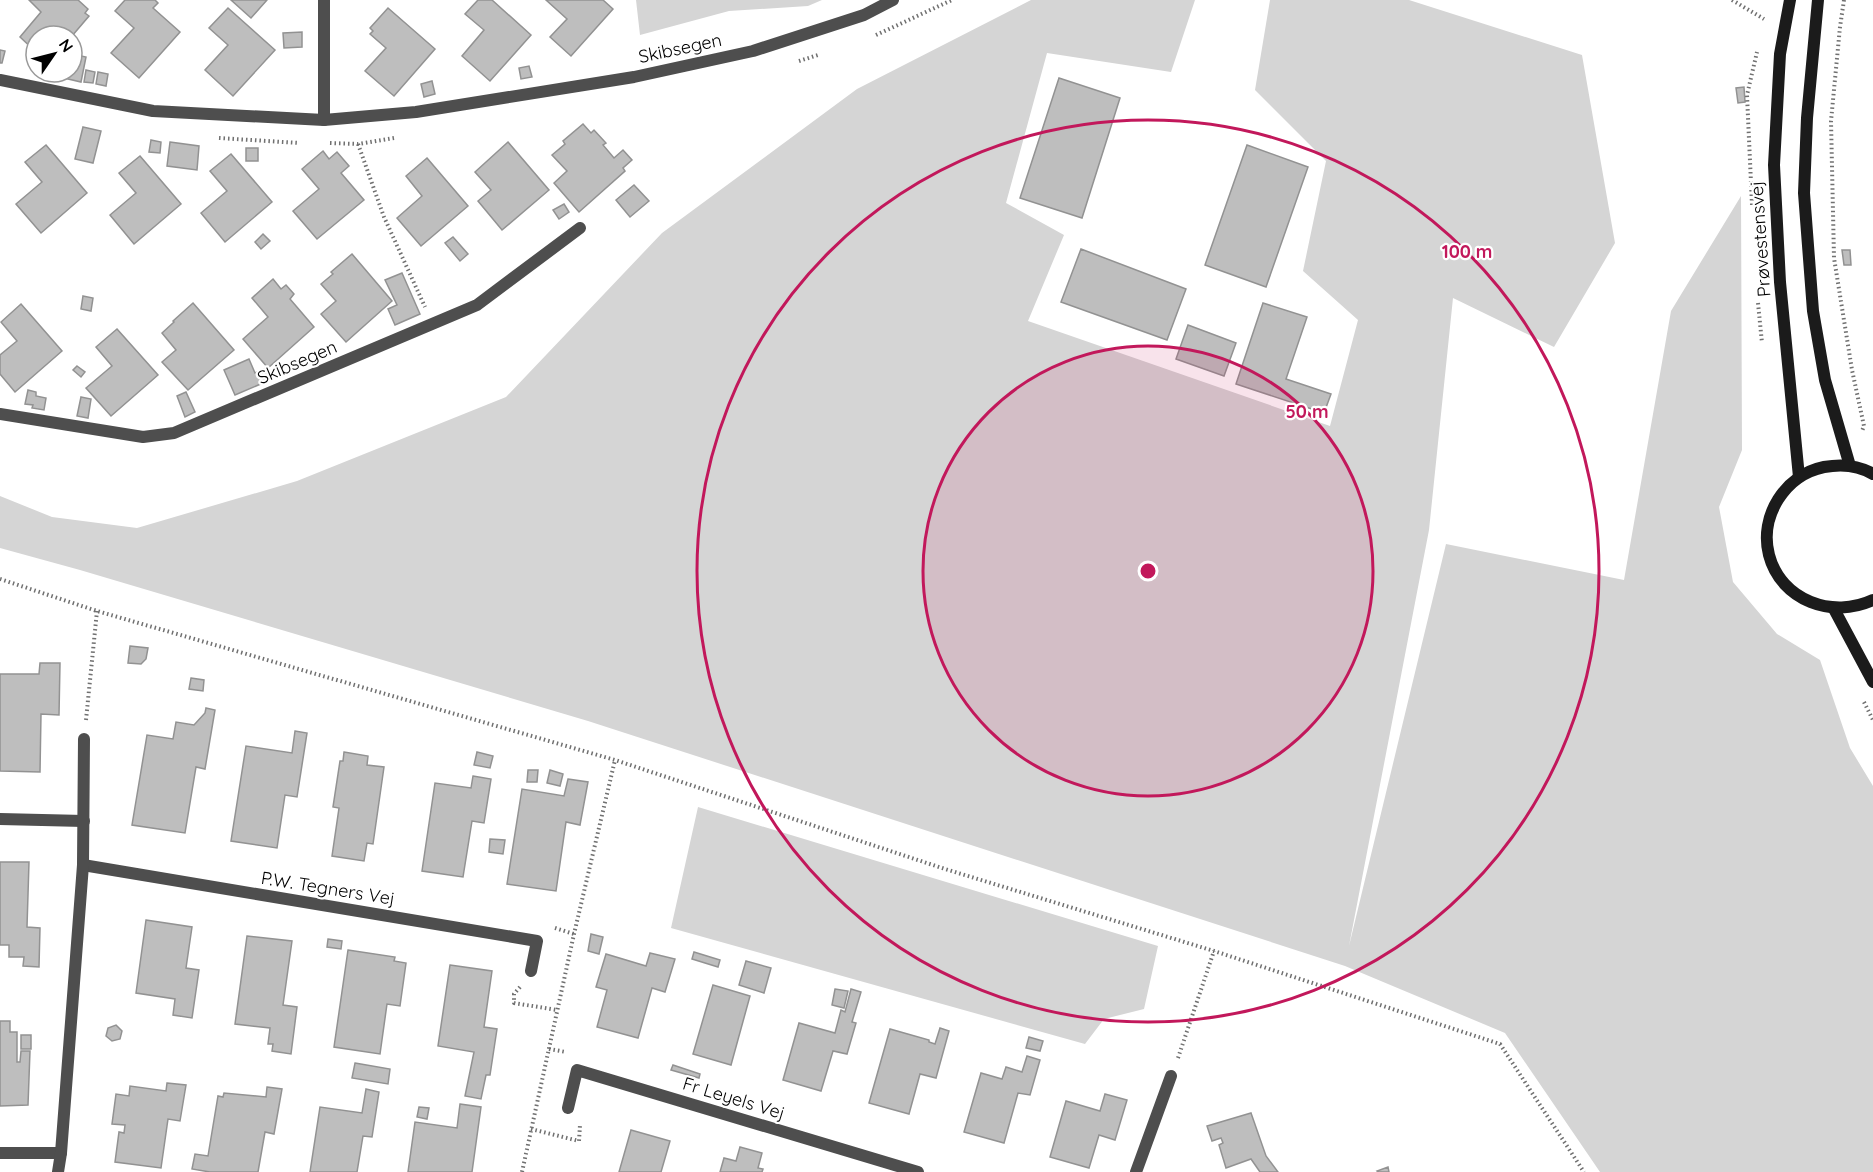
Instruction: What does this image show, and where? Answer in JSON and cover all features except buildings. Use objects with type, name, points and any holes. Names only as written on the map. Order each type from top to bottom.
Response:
[{"type":"street","points":[[324,0],[324,120]]},
{"type":"street","name":"Skibsegen","points":[[0,80],[153,111],[324,120],[416,112],[634,76],[753,51],[864,15],[893,0]]},
{"type":"street","name":"Prøvestensvej","points":[[1790,0],[1780,54],[1774,165],[1780,282],[1799,477]]},
{"type":"street","points":[[1818,0],[1807,118],[1804,193],[1813,311],[1825,380],[1850,466]]},
{"type":"street","name":"Skibsegen","points":[[0,414],[142,437],[174,433],[477,305],[580,228]]},
{"type":"street","points":[[1873,474],[1850,466],[1832,465],[1815,469],[1799,477],[1782,492],[1772,511],[1767,533],[1769,555],[1778,575],[1793,592],[1812,603],[1834,609],[1859,606],[1873,600]]},
{"type":"street","points":[[1834,609],[1873,682]]},
{"type":"street","points":[[57,1172],[61,1153],[83,865],[84,739]]},
{"type":"street","points":[[0,819],[84,821]]},
{"type":"street","name":"P.W. Tegners Vej","points":[[83,865],[537,941],[531,971]]},
{"type":"street","name":"Fr Leyels Vej","points":[[568,1108],[577,1070],[918,1172]]},
{"type":"street","points":[[1136,1172],[1171,1076]]},
{"type":"street","points":[[0,1153],[61,1153]]},
{"type":"path","points":[[1844,0],[1831,121],[1834,258],[1852,370],[1864,426],[1850,466]]},
{"type":"path","points":[[358,144],[384,217],[433,324]]},
{"type":"path","points":[[0,579],[97,611],[615,760],[945,869],[1214,951],[1500,1044],[1584,1172]]},
{"type":"path","points":[[84,739],[97,611]]},
{"type":"path","points":[[522,1172],[615,760]]},
{"type":"path","points":[[1171,1076],[1214,951]]},
{"type":"path","points":[[531,971],[514,994],[514,1003],[557,1010]]},
{"type":"shaded area","points":[[636,0],[822,0],[808,6],[729,11],[640,35]]},
{"type":"shaded area","points":[[1031,0],[1195,0],[1171,72],[1047,53],[1006,203],[1064,235],[1028,321],[1330,426],[1358,320],[1303,271],[1326,161],[1255,90],[1270,0],[1409,0],[1582,55],[1615,243],[1554,347],[1453,298],[1429,530],[1349,946],[1446,544],[1624,580],[1671,311],[1741,196],[1742,450],[1719,507],[1733,582],[1777,634],[1820,660],[1850,748],[1873,786],[1873,1172],[1600,1172],[1505,1033],[1345,966],[588,721],[0,548],[0,496],[52,517],[137,528],[297,481],[506,397],[662,233],[857,89]]},
{"type":"shaded area","points":[[698,807],[1158,946],[1144,1009],[1104,1019],[1085,1044],[671,928]]}]
